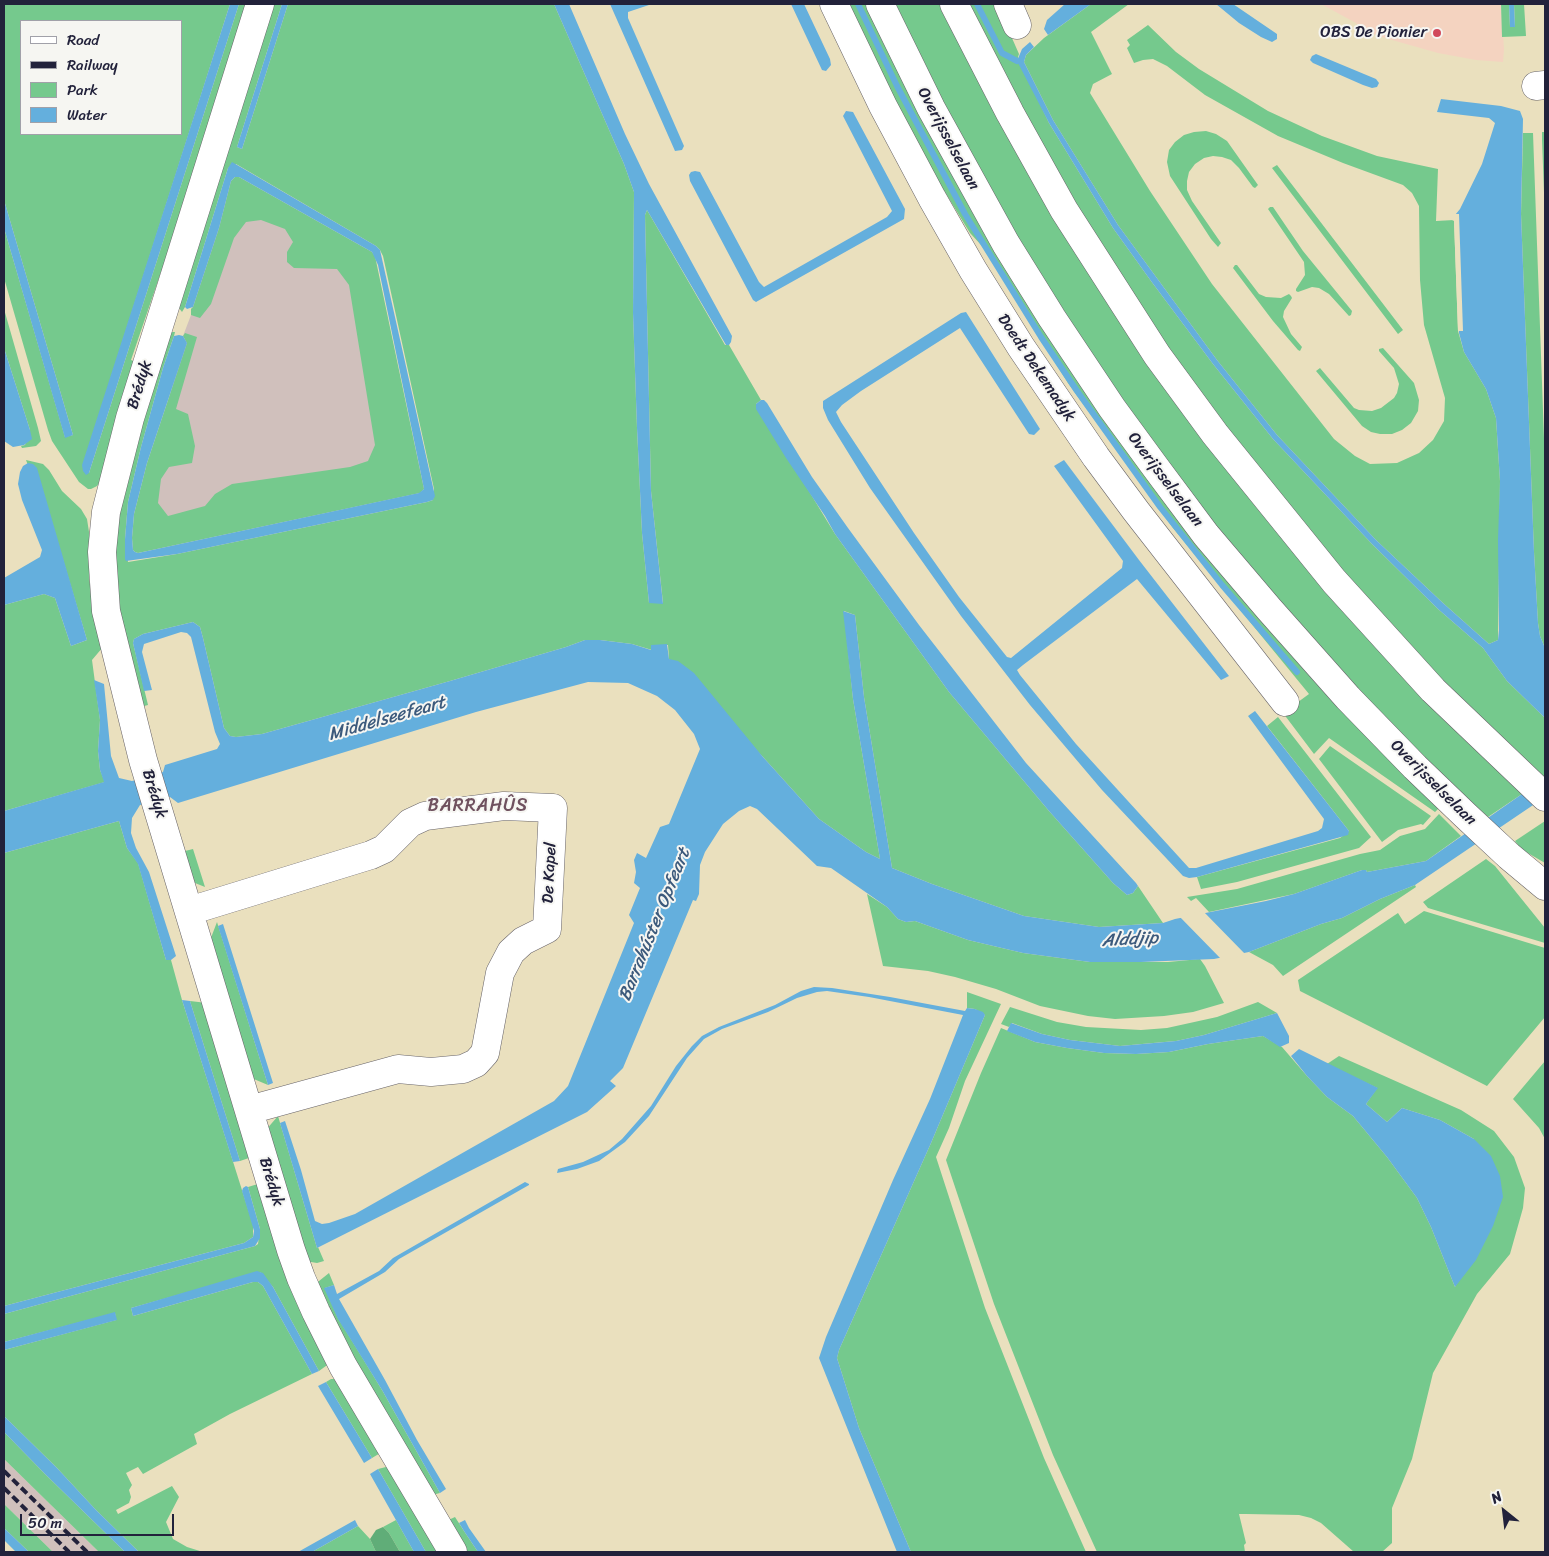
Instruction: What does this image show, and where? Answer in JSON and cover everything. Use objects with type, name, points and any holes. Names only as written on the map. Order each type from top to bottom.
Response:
[{"type":"street","name":"Brédyk","points":[[260,4],[138,391],[106,512],[102,552],[106,611],[143,760],[291,1250],[316,1312],[343,1366],[453,1552]]},
{"type":"street","name":"Doedt Dekemadyk","points":[[834,4],[883,106],[932,198],[1021,347],[1130,503],[1285,702]]},
{"type":"street","name":"Overijsselselaan","points":[[880,4],[931,108],[1006,244],[1052,318],[1112,408],[1206,535],[1348,698],[1465,815],[1545,886]]},
{"type":"street","points":[[954,4],[1010,113],[1064,210],[1157,355],[1215,434],[1334,581],[1434,690],[1545,797]]},
{"type":"street","name":"De Kapel","points":[[189,910],[372,855],[384,849],[410,823],[425,816],[504,806],[554,808],[547,929],[523,941],[511,952],[500,973],[485,1053],[476,1063],[463,1068],[431,1072],[398,1069],[249,1110]]},
{"type":"shaded area","name":"OBS De Pionier","points":[[1321,4],[1501,4],[1503,62],[1476,60],[1438,53],[1385,38],[1360,29],[1356,23]]},
{"type":"shaded area","points":[[231,181],[372,252],[424,489],[132,538],[185,339],[183,336],[219,228]]},
{"type":"shaded area","points":[[4,1459],[99,1552],[53,1552],[4,1504]]},
{"type":"green space","points":[[4,4],[230,4],[83,465],[89,473],[239,4],[249,4],[164,273],[161,272],[131,360],[136,362],[100,482],[91,489],[88,489],[79,482],[52,441],[48,430],[4,278],[4,228],[65,437],[73,435],[4,200]]},
{"type":"green space","points":[[269,4],[282,4],[237,147],[242,149],[288,4],[554,4],[624,164],[634,192],[633,313],[637,428],[642,533],[649,603],[663,603],[651,491],[645,215],[647,210],[725,345],[729,345],[761,400],[756,404],[835,534],[949,692],[1049,811],[1113,883],[1127,895],[1133,893],[1138,886],[1163,923],[1099,927],[1024,916],[892,868],[864,697],[855,615],[844,611],[853,699],[880,859],[866,852],[819,819],[763,757],[669,659],[668,645],[651,645],[652,650],[632,644],[585,640],[450,681],[262,734],[236,737],[230,736],[224,728],[200,627],[193,622],[143,634],[134,639],[133,643],[148,705],[140,707],[134,698],[112,563],[119,492],[169,332],[175,332],[141,447],[128,502],[125,539],[128,562],[177,554],[433,500],[434,489],[383,256],[376,246],[236,164],[228,168],[185,307],[182,312],[179,308]]},
{"type":"green space","points":[[842,4],[868,4],[1043,323],[1440,807],[1435,812],[1329,738],[1314,754],[1283,713],[1309,694],[1173,528],[1068,383],[982,246],[970,233],[926,161]]},
{"type":"green space","points":[[892,4],[940,4],[971,66],[1205,441],[1256,507],[1325,589],[1522,794],[1488,817],[1477,807],[1474,809],[1423,760],[1277,602],[1165,462],[1015,239]]},
{"type":"green space","points":[[966,4],[997,4],[1019,54],[1018,57],[1049,123],[1113,228],[1213,364],[1273,439],[1372,544],[1438,609],[1483,648],[1507,681],[1545,718],[1545,778],[1443,684],[1273,492],[1168,350],[1072,203]]},
{"type":"green space","points":[[1091,4],[1129,4],[1091,32],[1112,74],[1093,84],[1090,93],[1150,191],[1212,284],[1334,439],[1355,456],[1370,464],[1397,463],[1419,453],[1433,440],[1444,421],[1445,398],[1424,325],[1420,280],[1419,206],[1412,193],[1403,185],[1278,136],[1205,95],[1167,66],[1153,59],[1134,63],[1127,48],[1130,45],[1127,40],[1148,25],[1176,52],[1199,69],[1268,111],[1322,136],[1377,156],[1438,169],[1436,221],[1454,220],[1458,331],[1464,352],[1486,389],[1496,418],[1500,481],[1498,640],[1489,644],[1443,603],[1376,540],[1277,435],[1217,360],[1118,225],[1053,120],[1024,62],[1026,55],[1044,38]]},
{"type":"green space","points":[[1501,4],[1509,4],[1510,27],[1515,27],[1514,4],[1524,4],[1526,36],[1502,37]]},
{"type":"green space","points":[[1206,131],[1216,134],[1227,141],[1258,185],[1255,188],[1253,187],[1231,160],[1222,157],[1204,158],[1195,164],[1189,172],[1187,190],[1192,201],[1221,243],[1218,247],[1170,176],[1167,162],[1169,150],[1175,142],[1184,135]]},
{"type":"green space","points":[[1542,132],[1545,132],[1545,219],[1542,140]]},
{"type":"green space","points":[[1523,133],[1533,133],[1545,466],[1545,648],[1540,636],[1538,623],[1534,552],[1521,214]]},
{"type":"green space","points":[[1277,165],[1403,330],[1398,334],[1272,168]]},
{"type":"green space","points":[[235,177],[239,177],[372,252],[375,256],[424,489],[420,493],[138,553],[133,550],[134,514],[147,463],[187,343],[183,336],[185,333],[197,337],[176,409],[188,414],[195,446],[192,463],[169,467],[161,479],[158,503],[168,516],[205,506],[215,494],[232,484],[350,467],[368,461],[375,445],[349,285],[337,269],[294,268],[287,262],[287,252],[293,242],[285,229],[261,220],[246,222],[234,238],[211,304],[200,318],[191,315],[191,309],[219,228],[231,181]]},
{"type":"green space","points":[[1273,207],[1303,251],[1352,311],[1351,315],[1349,316],[1329,294],[1319,288],[1312,287],[1296,291],[1305,275],[1304,262],[1268,209]]},
{"type":"green space","points":[[1237,265],[1259,294],[1266,297],[1281,298],[1289,294],[1291,296],[1292,298],[1284,311],[1283,317],[1291,334],[1302,347],[1300,351],[1273,321],[1233,268]]},
{"type":"green space","points":[[4,309],[38,428],[41,441],[36,446],[22,448],[21,446],[25,445],[30,430],[4,348]]},
{"type":"green space","points":[[1383,348],[1414,383],[1419,400],[1418,411],[1411,423],[1402,430],[1392,434],[1371,432],[1362,426],[1316,371],[1320,368],[1354,408],[1372,411],[1381,408],[1394,398],[1399,384],[1394,368],[1379,351],[1379,349]]},
{"type":"green space","points":[[26,460],[43,464],[62,491],[81,509],[87,519],[89,532],[89,578],[103,647],[92,660],[100,720],[98,751],[100,770],[105,782],[4,811],[4,605],[44,594],[55,598],[71,646],[87,640],[63,560]]},
{"type":"green space","points":[[1278,717],[1371,837],[1359,848],[1237,882],[1201,889],[1197,877],[1340,838],[1349,831],[1267,726]]},
{"type":"green space","points":[[1330,746],[1431,816],[1423,825],[1398,830],[1382,842],[1319,759]]},
{"type":"green space","points":[[1439,814],[1461,836],[1426,861],[1367,872],[1362,870],[1294,894],[1209,912],[1196,898],[1191,901],[1187,897],[1237,889],[1380,850],[1400,836],[1425,829]]},
{"type":"green space","points":[[119,821],[127,848],[138,863],[166,960],[171,960],[253,1225],[253,1237],[244,1243],[4,1306],[4,853]]},
{"type":"green space","points":[[1545,821],[1545,863],[1521,849],[1515,841]]},
{"type":"green space","points":[[193,849],[205,887],[190,881],[181,852]]},
{"type":"green space","points":[[1486,859],[1495,866],[1545,928],[1545,943],[1428,908],[1423,902]]},
{"type":"green space","points":[[1415,885],[1416,887],[1283,976],[1273,965],[1249,952],[1321,924],[1342,918],[1380,899]]},
{"type":"green space","points":[[867,894],[887,907],[898,919],[906,922],[915,921],[968,940],[1023,953],[1090,962],[1168,962],[1200,959],[1224,1003],[1193,1012],[1115,1019],[1088,1016],[1040,1006],[996,989],[955,977],[928,971],[883,966]]},
{"type":"green space","points":[[1424,911],[1545,948],[1545,1017],[1487,1086],[1300,991],[1298,980],[1398,913],[1405,924]]},
{"type":"green space","points":[[217,922],[268,1085],[249,1077],[209,943]]},
{"type":"green space","points":[[967,992],[1001,1004],[965,1081],[949,1128],[936,1157],[985,1308],[1044,1458],[1086,1552],[911,1552],[859,1428],[837,1358],[985,1015],[975,1009],[967,1008]]},
{"type":"green space","points":[[190,1001],[207,1003],[252,1157],[240,1161]]},
{"type":"green space","points":[[1258,1002],[1277,1013],[1204,1035],[1176,1041],[1120,1046],[1070,1040],[1042,1034],[1012,1023],[1009,1027],[1001,1024],[1010,1007],[1057,1022],[1086,1027],[1141,1030],[1167,1028],[1217,1017]]},
{"type":"green space","points":[[1001,1028],[1035,1042],[1104,1053],[1136,1054],[1169,1052],[1263,1036],[1282,1047],[1327,1097],[1353,1116],[1387,1157],[1417,1198],[1455,1287],[1458,1281],[1474,1139],[1440,1120],[1402,1108],[1387,1122],[1366,1104],[1377,1088],[1327,1064],[1339,1056],[1461,1110],[1494,1131],[1514,1157],[1525,1188],[1523,1208],[1510,1254],[1477,1294],[1433,1373],[1412,1459],[1392,1508],[1392,1543],[1382,1552],[1354,1552],[1321,1523],[1311,1518],[1299,1515],[1239,1514],[1246,1543],[1244,1545],[1245,1552],[1097,1552],[1053,1455],[994,1304],[946,1160]]},
{"type":"green space","points":[[1545,1061],[1545,1139],[1539,1128],[1513,1099]]},
{"type":"green space","points":[[278,1116],[317,1248],[324,1261],[317,1263],[305,1261],[265,1131]]},
{"type":"green space","points":[[261,1183],[330,1363],[319,1371],[273,1287],[260,1272],[131,1308],[133,1316],[258,1282],[263,1286],[312,1374],[230,1414],[194,1434],[197,1444],[143,1474],[138,1467],[126,1473],[132,1485],[129,1490],[131,1497],[129,1503],[116,1510],[118,1514],[172,1486],[179,1497],[166,1522],[173,1539],[187,1547],[203,1552],[139,1552],[4,1416],[4,1350],[116,1320],[115,1313],[4,1342],[4,1314],[255,1246],[258,1244],[260,1229],[248,1187]]},
{"type":"green space","points":[[329,1273],[334,1285],[325,1288],[338,1318],[382,1390],[440,1493],[428,1496],[314,1285]]},
{"type":"green space","points":[[331,1379],[340,1379],[382,1452],[372,1458],[326,1382]]},
{"type":"green space","points":[[4,1432],[125,1552],[99,1552],[4,1459]]},
{"type":"green space","points":[[390,1466],[442,1552],[426,1552],[378,1469]]},
{"type":"green space","points":[[4,1504],[53,1552],[29,1552],[4,1528]]},
{"type":"green space","points":[[455,1517],[478,1552],[463,1552],[444,1522]]},
{"type":"green space","points":[[396,1520],[414,1552],[400,1552],[389,1533],[383,1527]]},
{"type":"green space","points":[[358,1526],[370,1539],[376,1552],[312,1552]]},
{"type":"green space","points":[[383,1527],[389,1533],[400,1552],[376,1552],[370,1539],[376,1530]]},
{"type":"water","points":[[230,4],[239,4],[89,473],[86,475],[82,465]]},
{"type":"water","points":[[282,4],[288,4],[242,149],[237,147]]},
{"type":"water","points":[[554,4],[569,4],[625,134],[649,184],[732,336],[729,345],[726,345],[647,210],[645,215],[651,491],[663,604],[649,603],[642,533],[633,313],[634,192],[624,164]]},
{"type":"water","points":[[610,4],[652,4],[628,12],[628,18],[684,146],[682,150],[675,151]]},
{"type":"water","points":[[791,4],[804,4],[830,59],[831,65],[826,71],[822,70]]},
{"type":"water","points":[[1065,4],[1091,4],[1048,35],[1044,29],[1047,20]]},
{"type":"water","points":[[1216,4],[1233,4],[1277,34],[1277,39],[1272,42],[1261,37],[1239,23]]},
{"type":"water","points":[[1509,4],[1514,4],[1515,27],[1510,27]]},
{"type":"water","points":[[1030,42],[1034,47],[1026,55],[1024,62],[1053,120],[1118,225],[1217,360],[1277,435],[1376,540],[1489,644],[1498,640],[1499,630],[1498,540],[1500,481],[1496,418],[1486,389],[1464,352],[1459,333],[1455,215],[1460,209],[1482,164],[1495,123],[1489,118],[1437,112],[1441,99],[1501,106],[1520,111],[1523,119],[1521,214],[1534,552],[1538,623],[1540,636],[1545,648],[1545,718],[1507,681],[1483,648],[1438,609],[1372,544],[1273,439],[1213,364],[1113,228],[1049,123],[1017,61],[1022,49]]},
{"type":"water","points":[[1316,54],[1376,79],[1379,83],[1377,87],[1372,88],[1363,85],[1313,63],[1310,60]]},
{"type":"water","points":[[846,111],[853,112],[905,209],[904,219],[756,302],[753,300],[690,181],[689,175],[691,172],[700,172],[759,282],[764,287],[887,217],[892,211],[843,116]]},
{"type":"water","points":[[232,162],[380,250],[435,496],[433,500],[427,502],[177,554],[126,561],[125,539],[128,502],[141,447],[174,336],[183,336],[187,343],[147,463],[134,514],[132,538],[133,550],[135,552],[138,553],[419,493],[424,489],[378,265],[372,252],[239,177],[235,177],[231,181],[219,228],[193,307],[187,309],[185,307],[228,168]]},
{"type":"water","points":[[4,200],[73,435],[65,438],[4,228]]},
{"type":"water","points":[[966,312],[1040,429],[1034,435],[1029,434],[960,328],[861,391],[842,405],[836,412],[914,533],[959,597],[1007,657],[1011,658],[1122,568],[1123,561],[1054,466],[1064,460],[1229,676],[1221,680],[1137,579],[1023,665],[1017,670],[1020,675],[1076,744],[1189,868],[1196,868],[1318,831],[1322,828],[1324,819],[1248,716],[1255,711],[1349,831],[1348,835],[1197,877],[1189,878],[1183,876],[1102,790],[1030,705],[961,616],[870,488],[828,420],[823,408],[823,401],[961,313]]},
{"type":"water","points":[[4,348],[32,439],[24,445],[13,447],[4,441]]},
{"type":"water","points":[[761,400],[767,403],[812,477],[919,625],[1026,763],[1136,883],[1138,886],[1133,893],[1127,895],[1113,883],[1049,811],[949,692],[835,534],[786,458],[756,409],[756,404]]},
{"type":"water","points":[[28,463],[33,464],[37,468],[87,640],[71,646],[55,598],[44,594],[4,605],[4,578],[40,557],[42,550],[22,500],[18,484],[20,472],[23,466]]},
{"type":"water","points":[[843,611],[855,615],[864,697],[892,868],[1024,916],[1099,927],[1163,923],[1266,901],[1294,894],[1362,870],[1367,872],[1426,861],[1545,778],[1545,797],[1415,885],[1380,899],[1342,918],[1321,924],[1249,952],[1214,959],[1141,962],[1090,962],[1023,953],[968,940],[915,921],[906,922],[898,919],[887,907],[831,868],[817,866],[757,809],[750,806],[739,811],[723,824],[705,852],[700,865],[699,894],[696,901],[693,900],[623,1068],[610,1081],[616,1086],[587,1112],[317,1248],[280,1123],[285,1121],[315,1221],[322,1224],[355,1214],[554,1101],[568,1086],[634,923],[629,915],[640,888],[634,883],[636,872],[634,860],[637,853],[646,858],[660,827],[669,824],[700,749],[694,734],[675,710],[657,696],[628,683],[588,682],[476,712],[178,803],[170,797],[140,805],[132,818],[131,833],[136,848],[149,872],[176,956],[171,960],[166,960],[138,864],[127,848],[119,821],[4,853],[4,811],[104,782],[100,770],[98,751],[100,720],[94,680],[104,684],[111,756],[119,778],[132,781],[163,772],[165,765],[217,749],[220,744],[215,732],[191,637],[187,633],[181,632],[144,644],[142,652],[152,690],[144,691],[133,643],[134,639],[143,634],[193,622],[200,627],[224,728],[230,736],[236,737],[262,734],[450,681],[585,640],[632,644],[651,650],[651,645],[667,644],[669,659],[678,661],[694,673],[763,757],[819,819],[866,852],[880,859],[853,699]]},
{"type":"water","points":[[223,924],[273,1083],[268,1085],[218,926]]},
{"type":"water","points":[[814,987],[890,997],[965,1011],[967,1008],[975,1009],[983,1012],[985,1015],[837,1358],[859,1428],[911,1552],[897,1552],[819,1358],[826,1337],[893,1180],[930,1099],[963,1015],[827,991],[797,998],[768,1012],[722,1029],[704,1039],[687,1058],[649,1116],[625,1142],[599,1161],[577,1169],[557,1173],[558,1169],[583,1162],[609,1150],[622,1139],[651,1106],[676,1066],[702,1036],[719,1027],[775,1005],[801,991]]},
{"type":"water","points":[[182,1000],[190,1001],[240,1161],[233,1162]]},
{"type":"water","points":[[1277,1013],[1289,1036],[1289,1043],[1280,1047],[1263,1036],[1169,1052],[1104,1053],[1035,1042],[1007,1031],[1011,1023],[1042,1034],[1070,1040],[1120,1046],[1176,1041],[1204,1035]]},
{"type":"water","points":[[1299,1049],[1378,1088],[1366,1104],[1387,1122],[1402,1108],[1440,1120],[1474,1139],[1491,1156],[1500,1176],[1503,1197],[1493,1226],[1476,1260],[1455,1287],[1417,1198],[1387,1157],[1353,1116],[1327,1097],[1291,1056]]},
{"type":"water","points":[[525,1182],[529,1185],[399,1259],[385,1272],[339,1299],[446,1489],[440,1493],[382,1390],[338,1319],[324,1288],[334,1285],[337,1294],[379,1271],[393,1258]]},
{"type":"water","points":[[246,1186],[248,1187],[260,1229],[260,1238],[255,1246],[4,1314],[4,1306],[244,1243],[253,1237],[254,1231],[242,1191]]},
{"type":"water","points":[[257,1271],[263,1273],[273,1287],[319,1371],[312,1374],[263,1286],[258,1282],[133,1316],[131,1308]]},
{"type":"water","points":[[115,1312],[117,1320],[4,1350],[4,1342]]},
{"type":"water","points":[[326,1382],[372,1458],[364,1463],[318,1386]]},
{"type":"water","points":[[4,1416],[139,1552],[125,1552],[45,1474],[4,1432]]},
{"type":"water","points":[[378,1469],[426,1552],[414,1552],[370,1474]]},
{"type":"water","points":[[355,1520],[358,1526],[312,1552],[298,1552]]},
{"type":"water","points":[[465,1520],[486,1552],[478,1552],[464,1531],[459,1523]]},
{"type":"water","points":[[4,1528],[29,1552],[16,1552],[4,1540]]},
{"type":"pier","points":[[1452,214],[1459,214],[1463,331],[1458,331],[1454,221],[1452,220]]},
{"type":"pier","points":[[1203,911],[1246,955],[1222,960],[1179,916]]},
{"type":"waterway","points":[[858,4],[897,86],[965,214],[1041,337],[1160,507],[1222,585],[1297,672]]},
{"type":"waterway","points":[[977,4],[1002,53],[1017,61]]},
{"type":"railway","points":[[4,1471],[87,1552]]},
{"type":"railway","points":[[4,1488],[69,1552]]},
{"type":"place","name":"OBS De Pionier","points":[[1437,33]]},
{"type":"district","name":"BARRAHÛS","points":[[478,806]]},
{"type":"water label","name":"Middelseefeart","points":[[387,719]]},
{"type":"water label","name":"Barrahúster Opfeart","points":[[655,925]]},
{"type":"water label","name":"Alddjip","points":[[1130,940]]}]
